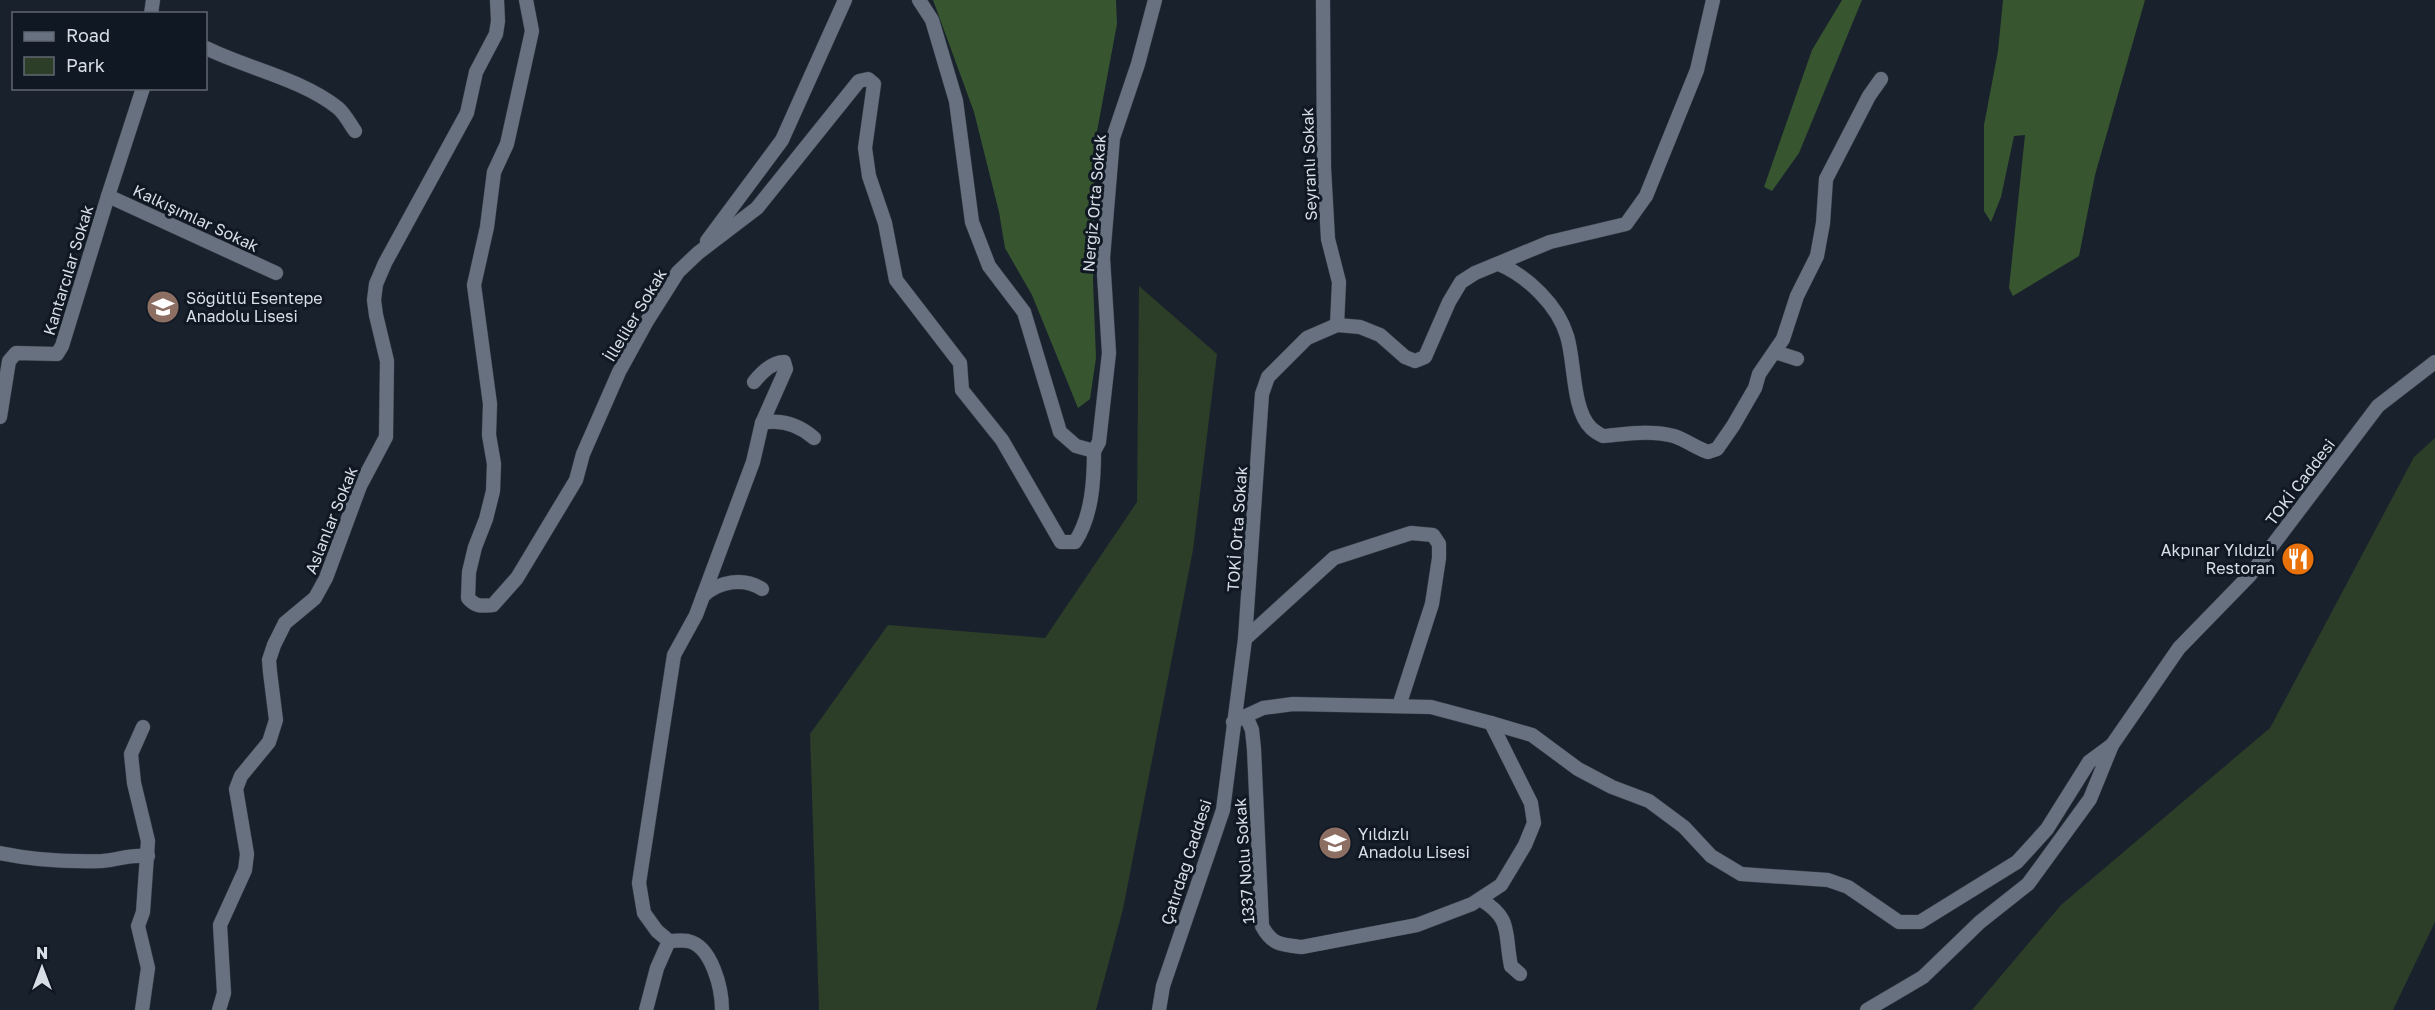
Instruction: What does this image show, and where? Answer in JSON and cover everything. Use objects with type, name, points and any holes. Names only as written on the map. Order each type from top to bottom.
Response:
[{"type":"street","name":"Aslanlar Sokak","points":[[219,1010],[224,993],[220,925],[245,870],[247,854],[236,789],[240,777],[269,742],[276,720],[270,660],[285,623],[315,598],[326,578],[360,486],[386,437],[388,375],[376,315],[376,284],[385,263],[467,113],[476,72],[496,34],[497,0]]},
{"type":"street","name":"İlleliler Sokak","points":[[526,0],[532,31],[507,144],[494,172],[488,227],[474,285],[490,404],[489,435],[494,464],[493,491],[469,572],[468,598],[473,604],[479,607],[493,605],[517,578],[533,553],[576,480],[594,426],[633,346],[678,273],[698,253],[757,208],[859,81],[868,79],[874,84],[865,148],[869,176],[885,223],[896,280],[960,363],[962,390],[1002,440],[1061,542],[1075,542],[1083,530],[1093,488],[1094,451]]},
{"type":"street","points":[[698,253],[782,140],[845,0]]},
{"type":"street","points":[[919,0],[932,20],[956,101],[972,222],[989,266],[1024,312],[1060,432],[1076,446],[1094,451]]},
{"type":"street","name":"Nergiz Orta Sokak","points":[[1094,451],[1099,441],[1109,353],[1103,258],[1113,138],[1138,63],[1155,0]]},
{"type":"street","name":"Seyranlı Sokak","points":[[1323,0],[1324,168],[1328,239],[1339,282],[1337,325]]},
{"type":"street","points":[[1337,325],[1360,327],[1380,336],[1405,357],[1415,361],[1425,357],[1449,302],[1461,282],[1475,273],[1550,242],[1626,224],[1646,196],[1696,70],[1713,0]]},
{"type":"street","points":[[207,48],[277,76],[315,95],[340,110],[355,131]]},
{"type":"street","points":[[1499,264],[1511,269],[1524,279],[1544,298],[1557,316],[1567,334],[1583,416],[1591,428],[1603,436],[1630,432],[1660,434],[1686,441],[1708,452],[1717,448],[1745,407],[1759,374],[1783,339],[1797,296],[1817,256],[1823,223],[1826,179],[1869,96],[1881,79]]},
{"type":"street","name":"Kalkışımlar Sokak","points":[[142,90],[108,196],[276,273]]},
{"type":"street","name":"Kantarcılar Sokak","points":[[0,417],[9,361],[16,353],[57,354],[62,346],[108,196]]},
{"type":"street","name":"TOKİ Orta Sokak","points":[[1240,719],[1262,394],[1268,378],[1307,338],[1337,325]]},
{"type":"street","points":[[1775,352],[1797,359]]},
{"type":"street","points":[[722,1010],[722,997],[713,966],[699,946],[689,941],[669,941],[657,931],[644,913],[639,883],[674,655],[696,615],[753,462],[762,423],[786,369],[784,362],[777,362],[771,366],[754,382]]},
{"type":"street","name":"TOKİ Caddesi","points":[[2112,745],[2180,648],[2250,575],[2378,406],[2435,362]]},
{"type":"street","points":[[762,423],[776,421],[797,426],[814,438]]},
{"type":"street","points":[[1245,639],[1334,558],[1411,533],[1433,535],[1439,544],[1439,558],[1432,604],[1399,706]]},
{"type":"street","points":[[703,596],[714,587],[728,583],[749,583],[762,589]]},
{"type":"street","points":[[1240,719],[1263,708],[1293,704],[1431,707],[1532,735],[1578,769],[1612,787],[1649,801],[1684,827],[1711,856],[1741,874],[1828,880],[1848,887],[1899,922],[1920,922],[2017,862],[2047,829],[2089,762],[2112,745]]},
{"type":"street","name":"1337 Nolu Sokak","points":[[1240,719],[1252,730],[1262,926],[1269,938],[1283,945],[1302,947],[1383,933],[1428,921],[1480,899],[1501,885],[1525,845],[1534,824],[1531,803],[1491,723]]},
{"type":"street","name":"Çatırdağ Caddesi","points":[[1159,1010],[1163,986],[1223,810],[1240,719]]},
{"type":"street","points":[[142,1010],[147,968],[138,926],[143,912],[148,841],[131,770],[131,754],[143,727]]},
{"type":"street","points":[[1867,1010],[1923,977],[1980,922],[2028,884],[2090,799],[2112,745]]},
{"type":"street","points":[[0,853],[75,861],[105,861],[134,854],[147,856]]},
{"type":"street","points":[[1480,899],[1493,907],[1503,919],[1511,966],[1520,974]]},
{"type":"street","points":[[646,1010],[657,968],[669,941]]},
{"type":"green space","points":[[933,0],[1116,0],[1117,24],[1095,142],[1093,281],[1096,358],[1090,399],[1078,408],[1032,295],[1005,248],[999,212],[974,112]]},
{"type":"green space","points":[[1842,0],[1862,0],[1799,153],[1772,191],[1764,187],[1812,50]]},
{"type":"green space","points":[[2003,0],[2145,0],[2095,175],[2079,256],[2013,296],[2009,288],[2025,135],[2014,136],[2001,197],[1991,222],[1984,211],[1984,125],[1998,51]]},
{"type":"green space","points":[[1139,286],[1217,354],[1193,550],[1123,909],[1096,1010],[819,1010],[810,734],[888,625],[1045,638],[1137,502]]},
{"type":"green space","points":[[2435,438],[2435,922],[2393,1010],[1972,1010],[2061,905],[2270,728],[2414,457]]},
{"type":"place","name":"Söğütlü Esentepe Anadolu Lisesi","points":[[163,307]]},
{"type":"place","name":"Akpınar Yıldızlı Restoran","points":[[2298,559]]},
{"type":"place","name":"Yıldızlı Anadolu Lisesi","points":[[1335,843]]}]
